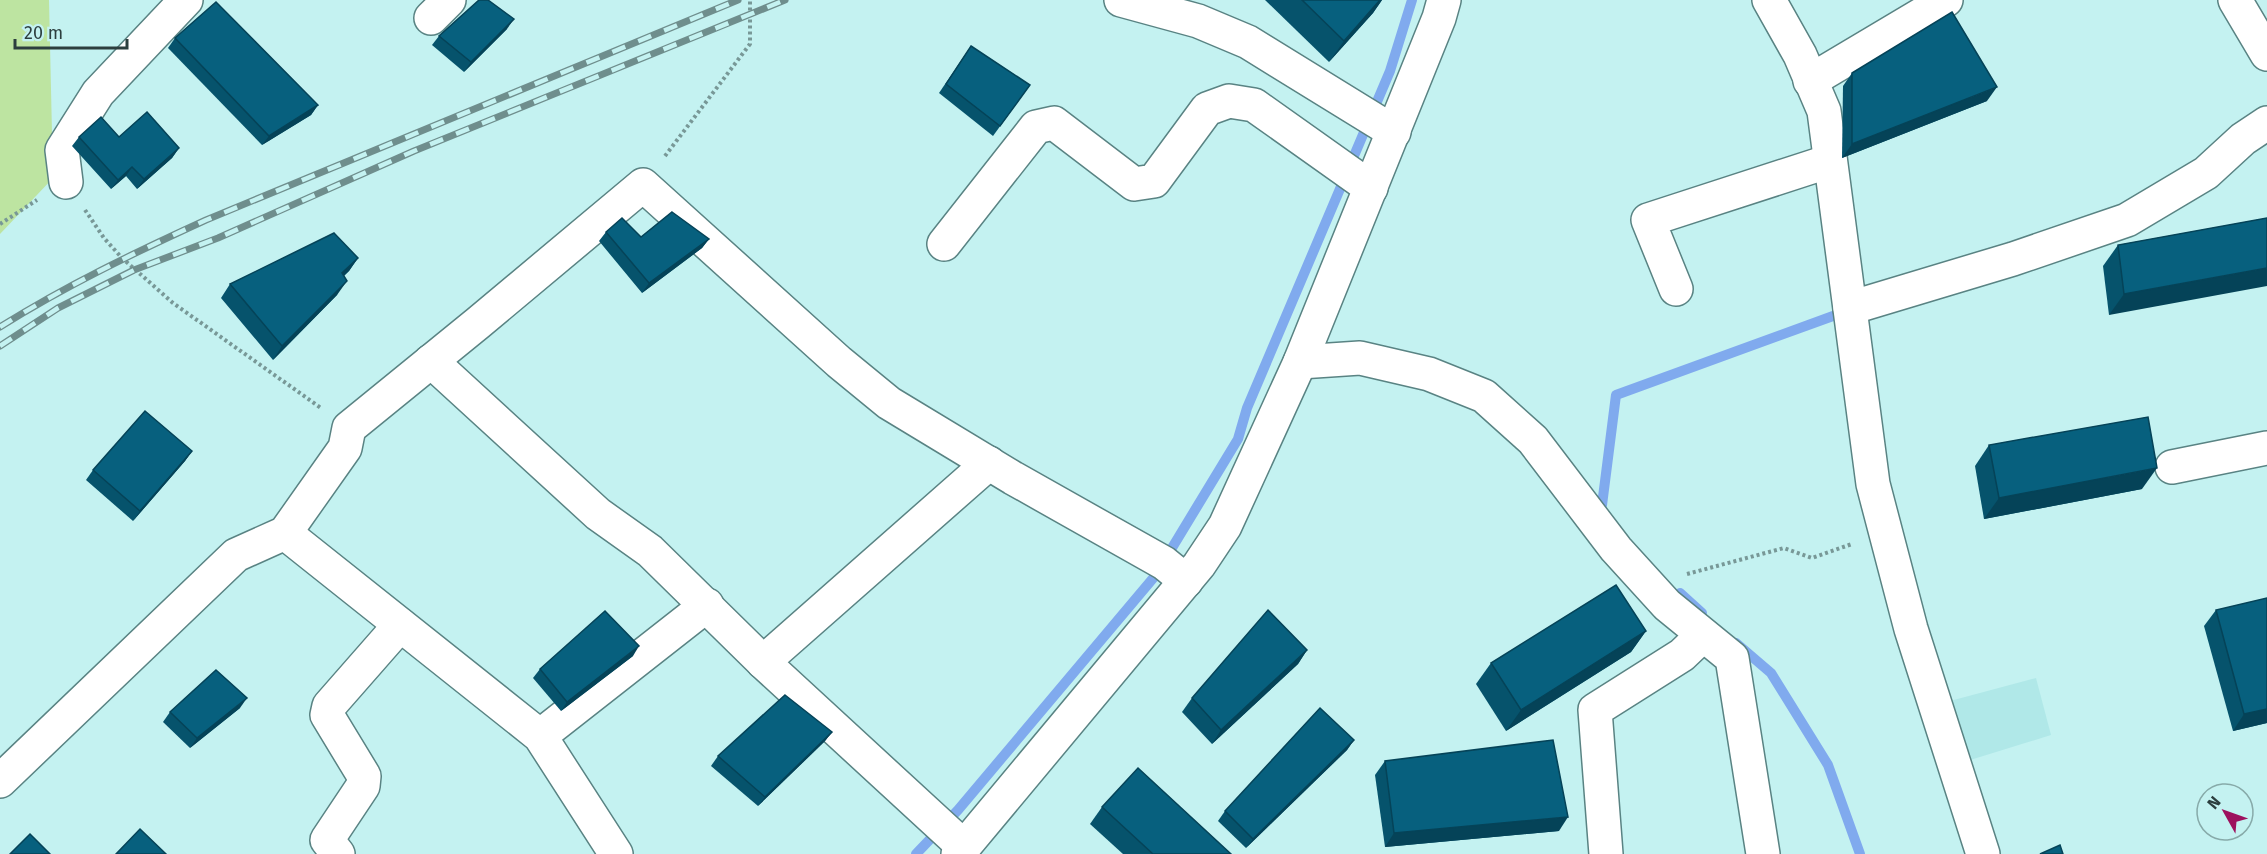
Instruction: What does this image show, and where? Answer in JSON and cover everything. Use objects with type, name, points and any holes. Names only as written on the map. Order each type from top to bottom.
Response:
[{"type":"street","points":[[66,182],[62,150],[98,93],[186,0]]},
{"type":"street","points":[[1121,0],[1198,21],[1248,42],[1386,127]]},
{"type":"street","points":[[0,781],[236,555],[285,533],[345,448],[349,428],[643,185],[839,362],[889,403],[1167,566],[1199,565],[1225,526],[1300,362],[1363,182],[1386,127],[1440,18],[1444,0]]},
{"type":"street","points":[[1769,0],[1800,55],[1824,111],[1873,484],[1911,628],[1983,854]]},
{"type":"street","points":[[1810,81],[1911,9],[1946,0]]},
{"type":"street","points":[[2235,0],[2267,54]]},
{"type":"street","points":[[944,244],[1036,127],[1054,123],[1134,184],[1154,181],[1207,109],[1229,101],[1254,105],[1363,182]]},
{"type":"street","points":[[1850,308],[2013,259],[2127,220],[2206,173],[2243,140],[2267,123]]},
{"type":"street","points":[[1676,290],[1648,220],[1830,161]]},
{"type":"street","points":[[1300,362],[1360,358],[1429,375],[1484,396],[1533,440],[1616,549],[1666,605],[1732,658],[1763,854]]},
{"type":"street","points":[[431,361],[598,514],[650,552],[763,662],[949,836],[1167,566]]},
{"type":"street","points":[[2172,467],[2267,448]]},
{"type":"street","points":[[763,662],[989,463]]},
{"type":"street","points":[[285,533],[540,736],[616,854]]},
{"type":"street","points":[[540,736],[707,605]]},
{"type":"street","points":[[338,854],[327,840],[363,786],[364,776],[327,715],[329,706],[400,625]]},
{"type":"street","points":[[1606,854],[1595,710],[1682,655],[1703,635]]},
{"type":"path","points":[[643,185],[750,44],[750,0]]},
{"type":"path","points":[[0,224],[66,182],[104,238],[134,270],[173,303],[349,428]]},
{"type":"path","points":[[1648,584],[1784,548],[1812,558],[1886,532]]},
{"type":"shaded area","points":[[2036,678],[2051,735],[1967,761],[1950,701]]},
{"type":"green space","points":[[0,0],[49,0],[53,178],[0,234]]},
{"type":"building","points":[[479,0],[488,0],[514,19],[471,62],[439,36]]},
{"type":"building","points":[[1302,0],[1380,0],[1344,41]]},
{"type":"building","points":[[216,2],[318,105],[269,136],[175,38]]},
{"type":"building","points":[[1952,12],[1997,87],[1852,144],[1852,73]]},
{"type":"building","points":[[971,46],[1030,85],[1000,126],[946,84]]},
{"type":"building","points":[[147,112],[179,148],[144,179],[132,167],[118,180],[79,137],[101,117],[119,137]]},
{"type":"building","points":[[672,212],[709,239],[649,283],[606,232],[622,218],[641,237]]},
{"type":"building","points":[[2267,218],[2267,268],[2124,294],[2118,245]]},
{"type":"building","points":[[334,233],[358,258],[342,273],[347,281],[282,346],[230,284]]},
{"type":"building","points":[[145,411],[192,451],[140,511],[93,470]]},
{"type":"building","points":[[2148,417],[2157,468],[1999,498],[1989,445]]},
{"type":"building","points":[[1616,585],[1646,631],[1521,710],[1491,663]]},
{"type":"building","points":[[2267,598],[2267,709],[2244,714],[2216,610]]},
{"type":"building","points":[[1268,610],[1307,650],[1221,730],[1192,698]]},
{"type":"building","points":[[605,611],[639,646],[567,702],[540,669]]},
{"type":"building","points":[[216,670],[247,698],[197,738],[170,712]]},
{"type":"building","points":[[785,695],[832,732],[765,797],[718,756]]},
{"type":"building","points":[[1320,708],[1354,740],[1253,839],[1225,811]]},
{"type":"building","points":[[1553,740],[1568,817],[1394,833],[1385,761]]},
{"type":"building","points":[[1138,768],[1231,854],[1153,854],[1102,807]]},
{"type":"building","points":[[140,829],[166,854],[116,854]]},
{"type":"building","points":[[30,834],[50,854],[10,854]]},
{"type":"building","points":[[2060,845],[2063,854],[2040,854]]},
{"type":"waterway","points":[[916,854],[958,810],[1155,576],[1238,439],[1247,408],[1390,71],[1412,0]]},
{"type":"waterway","points":[[1602,505],[1616,395],[1833,316]]},
{"type":"waterway","points":[[1680,593],[1702,613]]},
{"type":"waterway","points":[[1736,643],[1771,673],[1828,765],[1860,854]]},
{"type":"railway","points":[[0,327],[101,270],[206,220],[738,0]]},
{"type":"railway","points":[[0,346],[58,308],[134,270],[218,238],[414,151],[785,0]]}]
